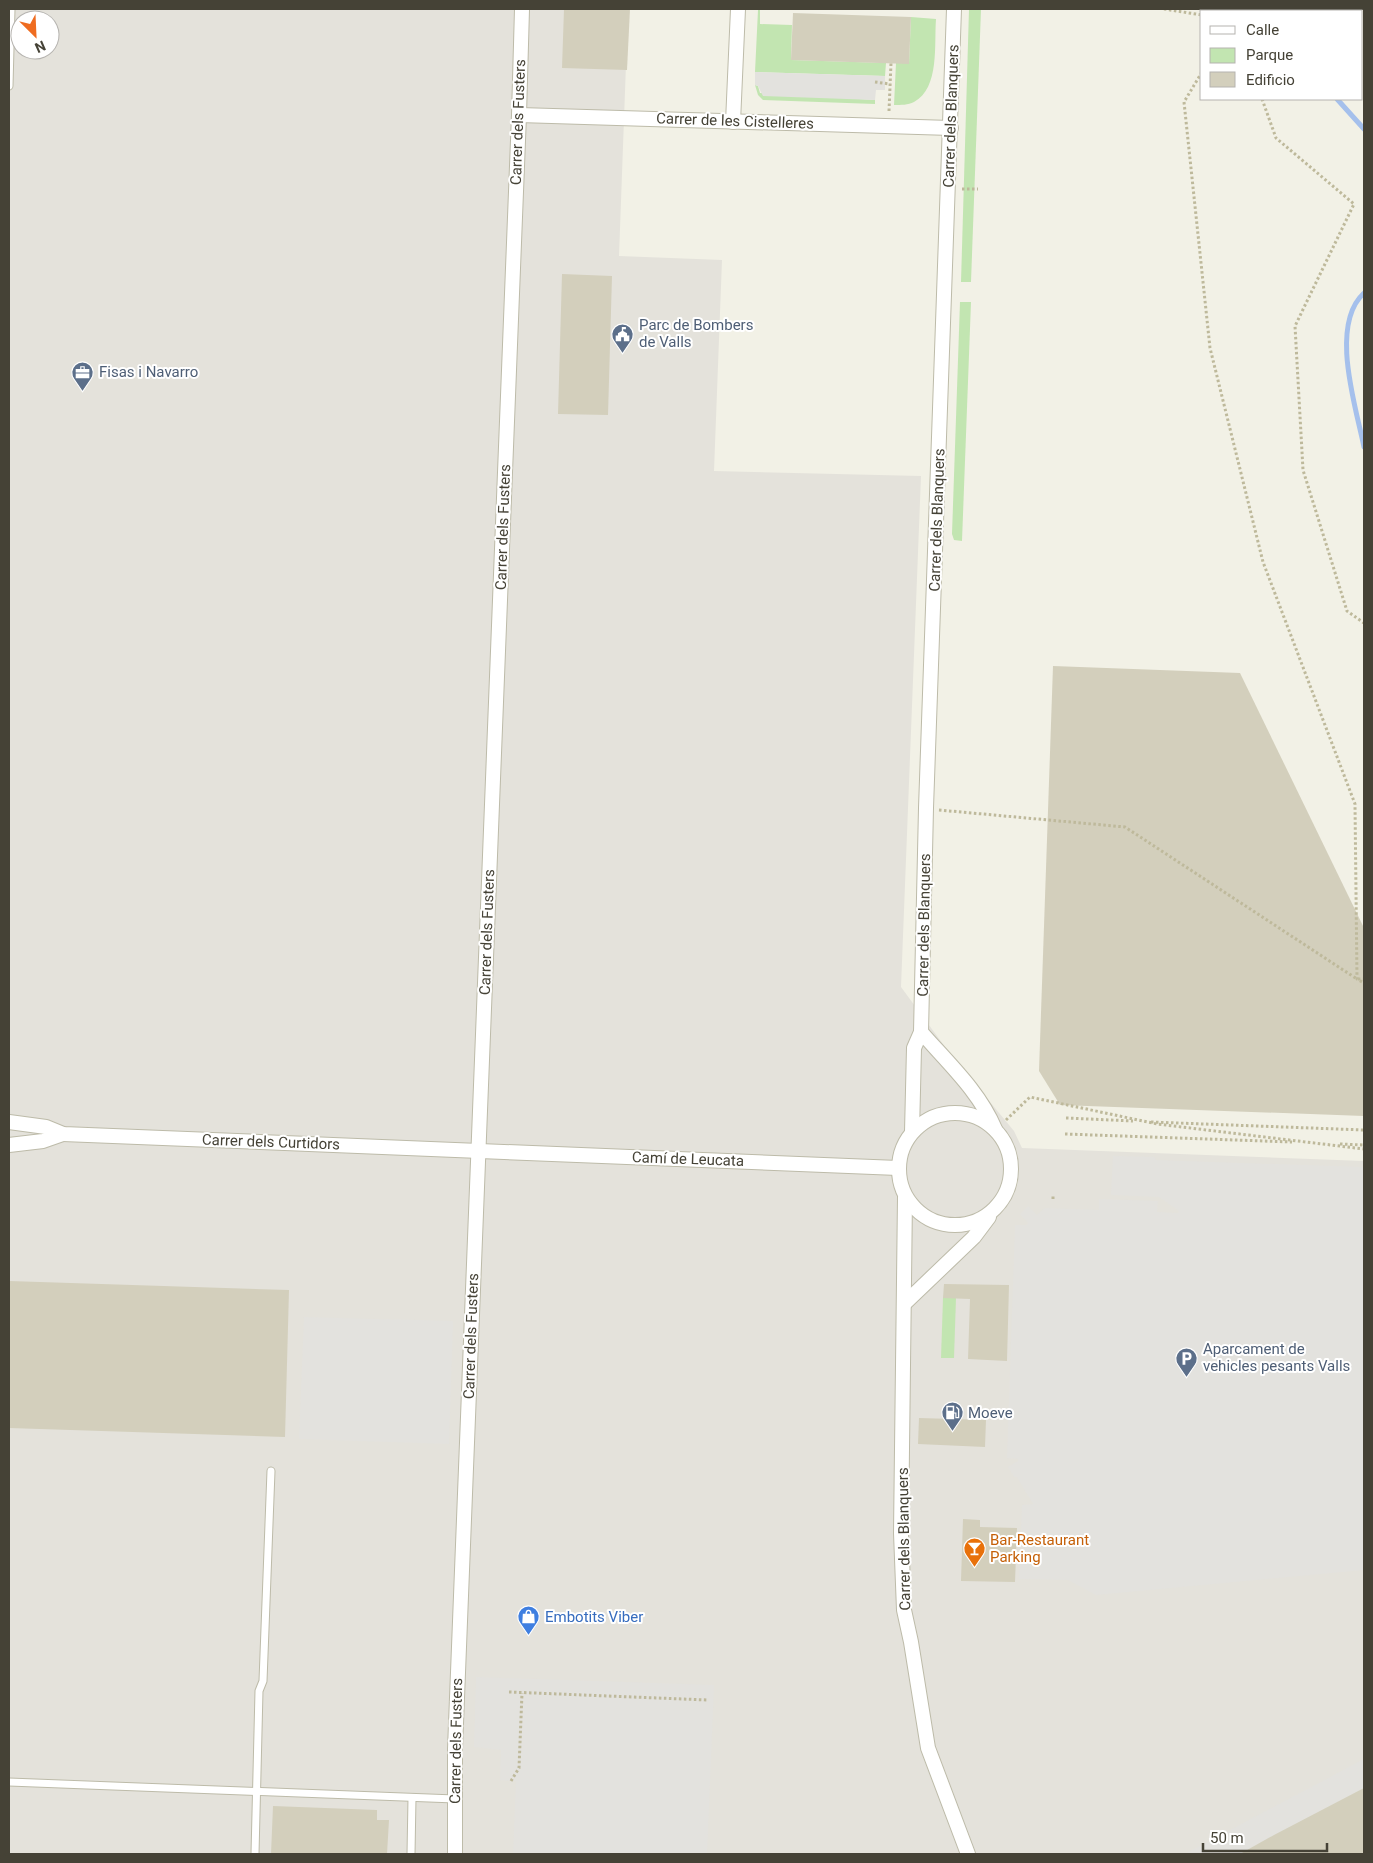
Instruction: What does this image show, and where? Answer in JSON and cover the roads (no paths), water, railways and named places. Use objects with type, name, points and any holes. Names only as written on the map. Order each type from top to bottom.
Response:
[{"type":"street","name":"Carrer dels Fusters","points":[[455,1854],[455,1749],[522,9]]},
{"type":"street","points":[[733,122],[738,9]]},
{"type":"street","name":"Carrer dels Blanquers","points":[[912,1132],[914,1048],[921,1032],[926,808],[954,9]]},
{"type":"street","name":"Carrer de les Cistelleres","points":[[519,116],[950,128]]},
{"type":"street","points":[[904,1304],[974,1237],[998,1205],[1008,1187],[1011,1167],[1006,1147],[978,1096],[921,1032]]},
{"type":"street","points":[[995,1130],[978,1118],[958,1113],[937,1115],[912,1132],[902,1149],[898,1168],[900,1183],[905,1197],[920,1213],[929,1219],[949,1225],[960,1225],[976,1221],[990,1213],[998,1205]]},
{"type":"street","name":"Carrer dels Curtidors","points":[[9,1122],[46,1127],[63,1134],[479,1150]]},
{"type":"street","name":"Carrer dels Curtidors","points":[[9,1145],[42,1141],[63,1134]]},
{"type":"street","name":"Camí de Leucata","points":[[479,1150],[898,1168]]},
{"type":"street","name":"Carrer dels Blanquers","points":[[905,1197],[901,1533],[904,1610],[928,1748],[968,1854]]},
{"type":"lane","points":[[9,86],[11,9]]},
{"type":"lane","points":[[255,1854],[260,1692],[263,1681],[271,1471]]},
{"type":"lane","points":[[9,1782],[455,1799]]},
{"type":"lane","points":[[411,1854],[412,1798]]},
{"type":"waterway","points":[[1338,100],[1364,129]]},
{"type":"waterway","points":[[1364,293],[1354,307],[1348,325],[1347,345],[1351,389],[1364,447]]},
{"type":"place","name":"Parc de Bombers de Valls","points":[[623,353]]},
{"type":"place","name":"Fisas i Navarro","points":[[83,391]]},
{"type":"place","name":"Aparcament de vehicles pesants Valls","points":[[1187,1377]]},
{"type":"place","name":"Moeve","points":[[952,1432]]},
{"type":"place","name":"Bar-Restaurant Parking","points":[[974,1568]]},
{"type":"place","name":"Embotits Viber","points":[[529,1636]]}]
